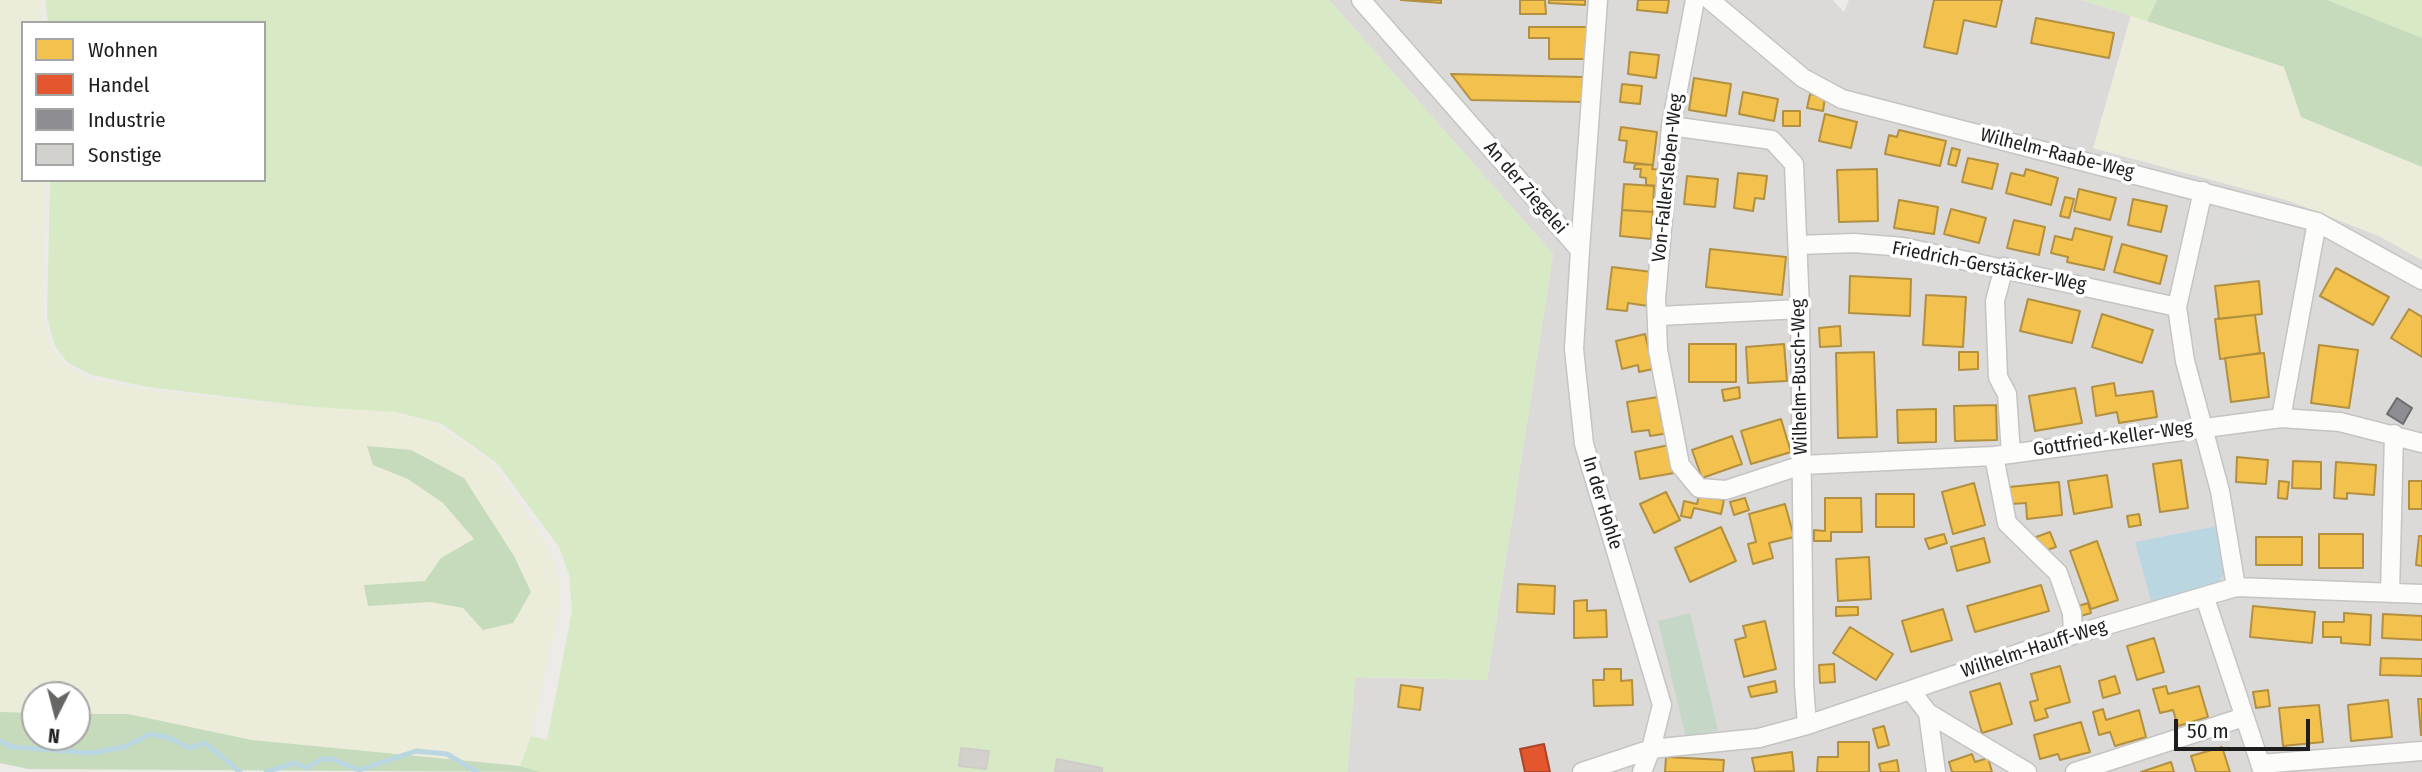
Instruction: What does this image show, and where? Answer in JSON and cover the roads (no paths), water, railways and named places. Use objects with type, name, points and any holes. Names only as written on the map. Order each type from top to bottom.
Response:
[{"type":"street","name":"An der Ziegelei","points":[[1361,0],[1580,250]]},
{"type":"street","name":"An der Ziegelei","points":[[1580,250],[1598,0]]},
{"type":"street","name":"Von-Fallersleben-Weg","points":[[1695,0],[1671,126],[1656,298],[1659,316],[1658,350],[1680,465],[1699,488],[1726,490],[1802,465]]},
{"type":"street","name":"Wilhelm-Raabe-Weg","points":[[1710,0],[1803,78],[1842,99],[2317,222],[2422,280]]},
{"type":"street","name":"Wilhelm-Busch-Weg","points":[[1671,126],[1773,140],[1794,164],[1800,309],[1804,685],[1807,725]]},
{"type":"street","points":[[2203,191],[2178,307],[2185,360],[2220,491],[2236,587]]},
{"type":"street","points":[[2281,418],[2317,222]]},
{"type":"street","name":"Friedrich-Gerstäcker-Weg","points":[[1798,245],[1854,243],[1903,247],[2178,307]]},
{"type":"street","name":"In der Hohle","points":[[1580,250],[1574,349],[1584,444],[1662,705],[1642,772]]},
{"type":"street","points":[[2004,267],[1995,301],[1998,377],[2007,394],[2003,455],[2007,523],[2058,573],[2072,613],[2073,635]]},
{"type":"street","points":[[1659,316],[1800,309]]},
{"type":"street","name":"Gottfried-Keller-Weg","points":[[1802,465],[2003,455],[2281,418],[2340,422],[2419,437]]},
{"type":"street","points":[[2390,593],[2394,434]]},
{"type":"street","name":"Wilhelm-Hauff-Weg","points":[[1582,772],[1651,749],[1759,738],[1807,725],[2073,635],[2236,587],[2422,594]]},
{"type":"street","points":[[2205,598],[2261,768],[2422,751]]},
{"type":"street","points":[[1910,691],[1928,713],[2027,772]]},
{"type":"street","points":[[1928,713],[1936,772]]},
{"type":"street","points":[[2075,772],[2244,717]]},
{"type":"water","points":[[2218,526],[2225,570],[2218,584],[2151,601],[2135,542]]},
{"type":"waterway","points":[[0,741],[12,747],[92,753],[124,747],[150,734],[170,738],[189,748],[205,743],[240,772]]},
{"type":"waterway","points":[[266,772],[294,763],[307,768],[321,759],[332,759],[359,770],[416,751],[447,754],[477,772]]}]
